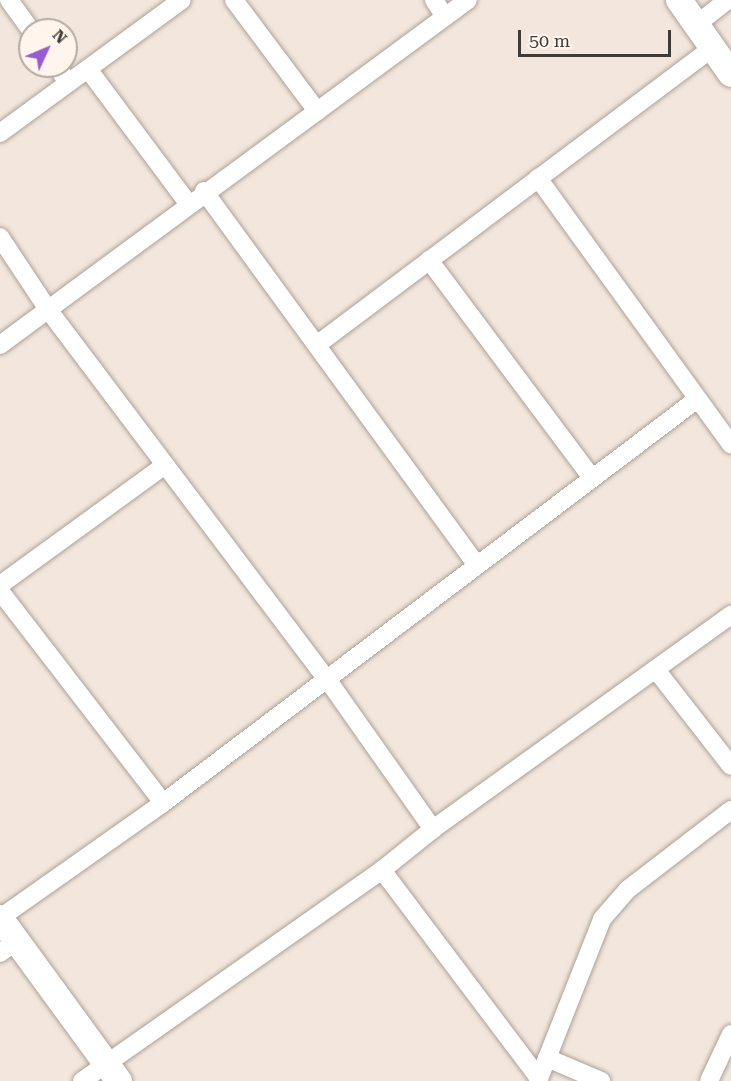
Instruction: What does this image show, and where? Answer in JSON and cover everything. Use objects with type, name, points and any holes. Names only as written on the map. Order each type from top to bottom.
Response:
[{"type":"street","points":[[9,0],[22,18]]},
{"type":"street","points":[[0,134],[182,0]]},
{"type":"street","points":[[234,0],[317,111]]},
{"type":"street","points":[[434,0],[446,17]]},
{"type":"street","points":[[0,345],[204,191],[468,0]]},
{"type":"street","points":[[679,0],[731,74]]},
{"type":"street","points":[[697,24],[728,0]]},
{"type":"street","points":[[318,344],[712,48]]},
{"type":"street","points":[[88,69],[188,203]]},
{"type":"street","points":[[65,78],[68,82]]},
{"type":"street","points":[[538,178],[696,400],[731,445]]},
{"type":"street","points":[[204,191],[318,344],[476,564]]},
{"type":"street","points":[[0,237],[47,308],[327,679],[433,829]]},
{"type":"street","points":[[429,260],[592,478]]},
{"type":"street","points":[[112,1072],[8,947],[0,918],[164,803],[476,564],[696,400]]},
{"type":"street","points":[[0,585],[165,465]]},
{"type":"street","points":[[0,591],[164,803]]},
{"type":"street","points":[[82,1081],[112,1072],[382,870],[433,829],[657,671],[731,615]]},
{"type":"street","points":[[657,671],[731,766]]},
{"type":"street","points":[[539,1080],[602,919],[611,907],[731,810]]},
{"type":"street","points":[[382,870],[539,1080]]},
{"type":"street","points":[[709,1081],[731,1034]]},
{"type":"street","points":[[547,1058],[601,1081]]}]
